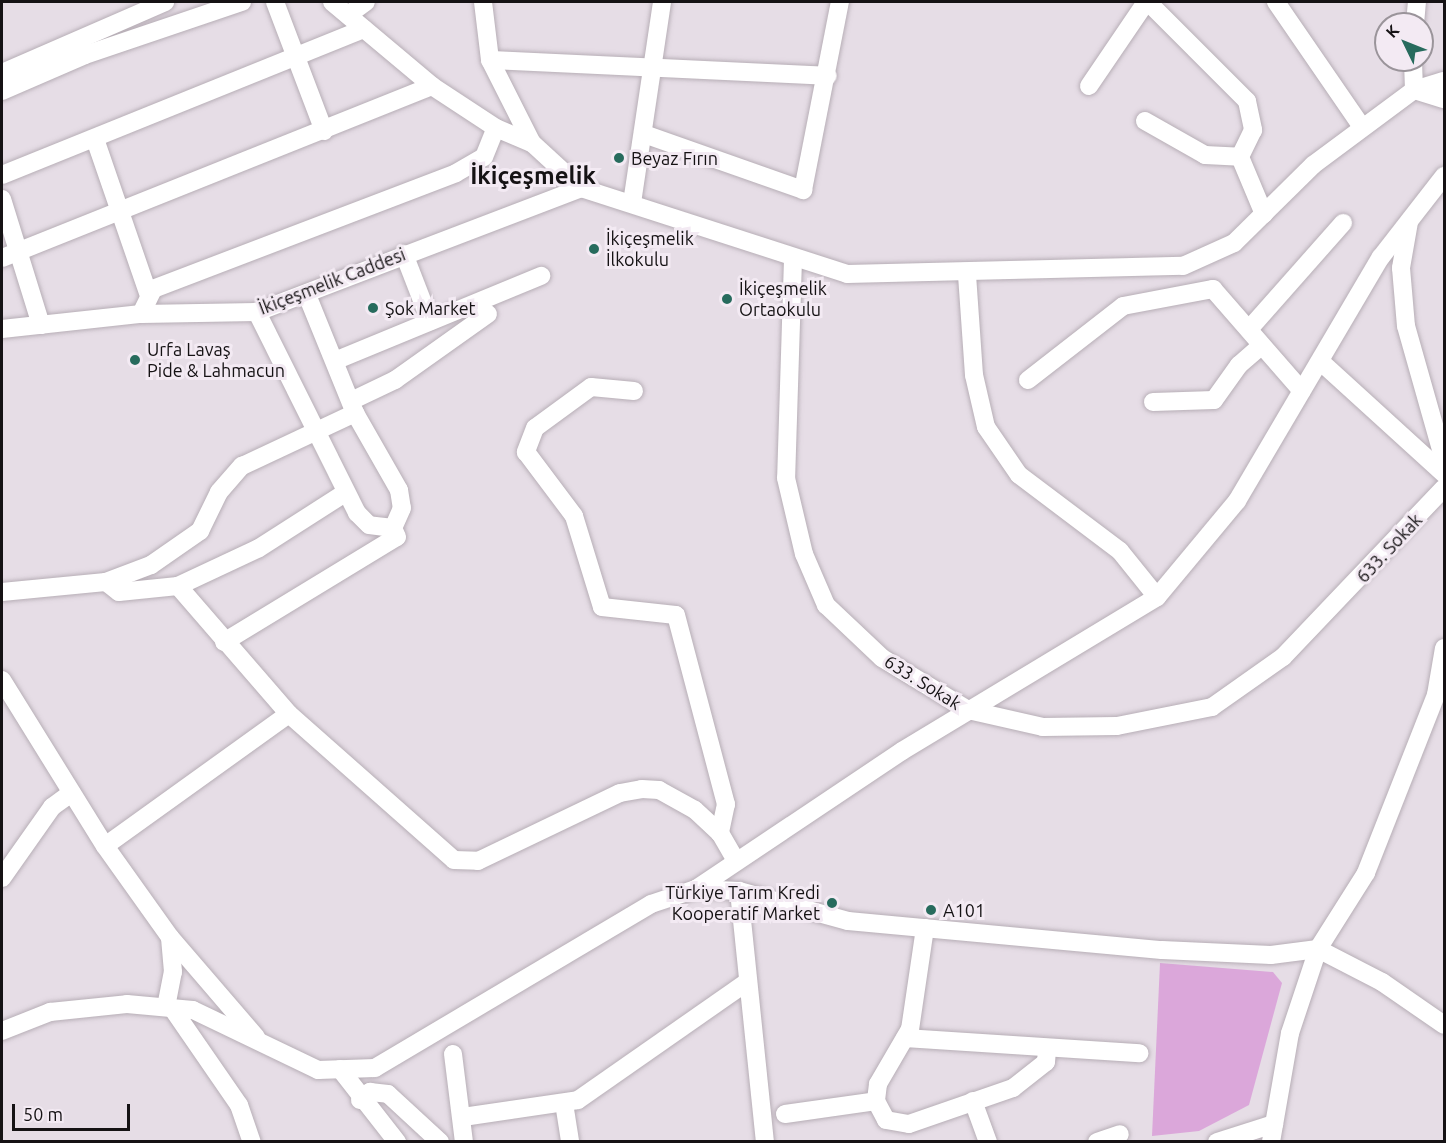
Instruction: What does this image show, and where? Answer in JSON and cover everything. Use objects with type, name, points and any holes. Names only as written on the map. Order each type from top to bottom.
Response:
[{"type":"street","points":[[2,73],[165,2]]},
{"type":"street","points":[[2,91],[85,54],[242,2]]},
{"type":"street","points":[[275,2],[324,131]]},
{"type":"street","points":[[332,2],[432,86],[496,128],[532,142]]},
{"type":"street","points":[[348,15],[366,2]]},
{"type":"street","points":[[483,2],[490,60],[532,142],[581,188],[632,203],[793,259],[847,274],[967,274],[1077,265],[1184,266],[1233,243],[1362,128],[1414,90],[1444,81]]},
{"type":"street","points":[[632,203],[662,2]]},
{"type":"street","points":[[644,134],[803,190],[828,76],[840,2]]},
{"type":"street","points":[[1089,86],[1147,2],[1247,100],[1253,130],[1239,157]]},
{"type":"street","points":[[1276,2],[1362,128]]},
{"type":"street","points":[[2,175],[364,29]]},
{"type":"street","points":[[490,60],[651,70],[828,76]]},
{"type":"street","points":[[1413,72],[1414,90]]},
{"type":"street","points":[[2,258],[121,213],[432,86]]},
{"type":"street","points":[[1414,90],[1444,99]]},
{"type":"street","points":[[1144,121],[1205,154],[1239,157]]},
{"type":"street","points":[[148,293],[456,173],[484,157],[496,128]]},
{"type":"street","points":[[95,139],[148,293],[141,314]]},
{"type":"street","points":[[1239,157],[1264,214]]},
{"type":"street","points":[[2,1031],[50,1012],[127,1004],[193,1010],[318,1071],[375,1068],[651,904],[696,889],[735,859],[968,710],[1157,597],[1237,501],[1381,257],[1444,176]]},
{"type":"street","name":"İkiçeşmelik Caddesi","points":[[2,329],[141,314],[257,312],[308,295],[404,254],[581,188]]},
{"type":"street","points":[[2,199],[21,252],[41,325]]},
{"type":"street","points":[[1409,221],[1401,268],[1406,326],[1444,460]]},
{"type":"street","points":[[1251,327],[1343,223]]},
{"type":"street","points":[[404,254],[430,321]]},
{"type":"street","name":"633. Sokak","points":[[793,259],[786,478],[804,554],[826,605],[882,658],[968,710],[1043,727],[1106,726],[1212,707],[1283,657],[1444,488]]},
{"type":"street","points":[[967,274],[974,375],[986,427],[1019,474],[1120,551],[1157,597]]},
{"type":"street","points":[[337,360],[541,276]]},
{"type":"street","points":[[1028,380],[1123,306],[1214,289],[1251,327],[1260,347],[1302,391]]},
{"type":"street","points":[[224,642],[395,540],[393,528],[402,508],[399,490],[353,407],[337,360],[308,295]]},
{"type":"street","points":[[257,312],[345,492],[369,525],[393,528]]},
{"type":"street","points":[[2,592],[106,582],[151,565],[200,531],[219,492],[242,466],[315,432],[395,380],[488,314]]},
{"type":"street","points":[[1153,402],[1214,400],[1239,365],[1260,347]]},
{"type":"street","points":[[1320,361],[1444,474]]},
{"type":"street","points":[[634,391],[591,387],[535,428],[526,452],[574,516],[603,607],[676,615],[726,804],[720,833]]},
{"type":"street","points":[[106,582],[119,592],[177,586],[259,548],[345,492]]},
{"type":"street","points":[[177,586],[288,714],[463,864],[504,851],[620,793],[642,789],[676,798],[720,833],[735,859]]},
{"type":"street","points":[[1216,1142],[1272,1137],[1290,1033],[1318,949],[1366,873],[1440,698],[1444,648]]},
{"type":"street","points":[[2,680],[105,846],[170,937],[261,1043]]},
{"type":"street","points":[[105,846],[288,714]]},
{"type":"street","points":[[2,878],[52,807],[71,793]]},
{"type":"street","points":[[696,889],[739,891],[848,921],[1162,950],[1271,955],[1318,949],[1382,982],[1444,1026]]},
{"type":"street","points":[[739,891],[765,1142]]},
{"type":"street","points":[[925,928],[914,1014],[905,1038],[878,1084],[876,1101],[894,1126],[973,1101],[1028,1078],[1046,1062],[1047,1050]]},
{"type":"street","points":[[170,937],[173,972],[169,1008],[239,1105],[252,1142]]},
{"type":"street","points":[[463,1117],[578,1100],[747,981]]},
{"type":"street","points":[[905,1038],[1047,1050],[1140,1053]]},
{"type":"street","points":[[453,1054],[463,1117],[464,1142]]},
{"type":"street","points":[[340,1070],[360,1100],[397,1142]]},
{"type":"street","points":[[360,1100],[370,1092],[388,1094],[440,1142]]},
{"type":"street","points":[[785,1114],[876,1101]]},
{"type":"street","points":[[973,1101],[988,1142]]},
{"type":"street","points":[[564,1103],[570,1142]]},
{"type":"street","points":[[1097,1142],[1120,1134]]},
{"type":"shaded area","points":[[1160,963],[1273,972],[1282,983],[1249,1105],[1199,1131],[1152,1136]]},
{"type":"place","name":"Beyaz Fırın","points":[[619,158]]},
{"type":"place","name":"İkiçeşmelik İlkokulu","points":[[594,249]]},
{"type":"place","name":"İkiçeşmelik Ortaokulu","points":[[727,299]]},
{"type":"place","name":"Şok Market","points":[[373,308]]},
{"type":"place","name":"Urfa Lavaş Pide & Lahmacun","points":[[135,360]]},
{"type":"place","name":"Türkiye Tarım Kredi Kooperatif Market","points":[[832,903]]},
{"type":"place","name":"A101","points":[[931,910]]},
{"type":"district","name":"İkiçeşmelik","points":[[533,176]]}]
